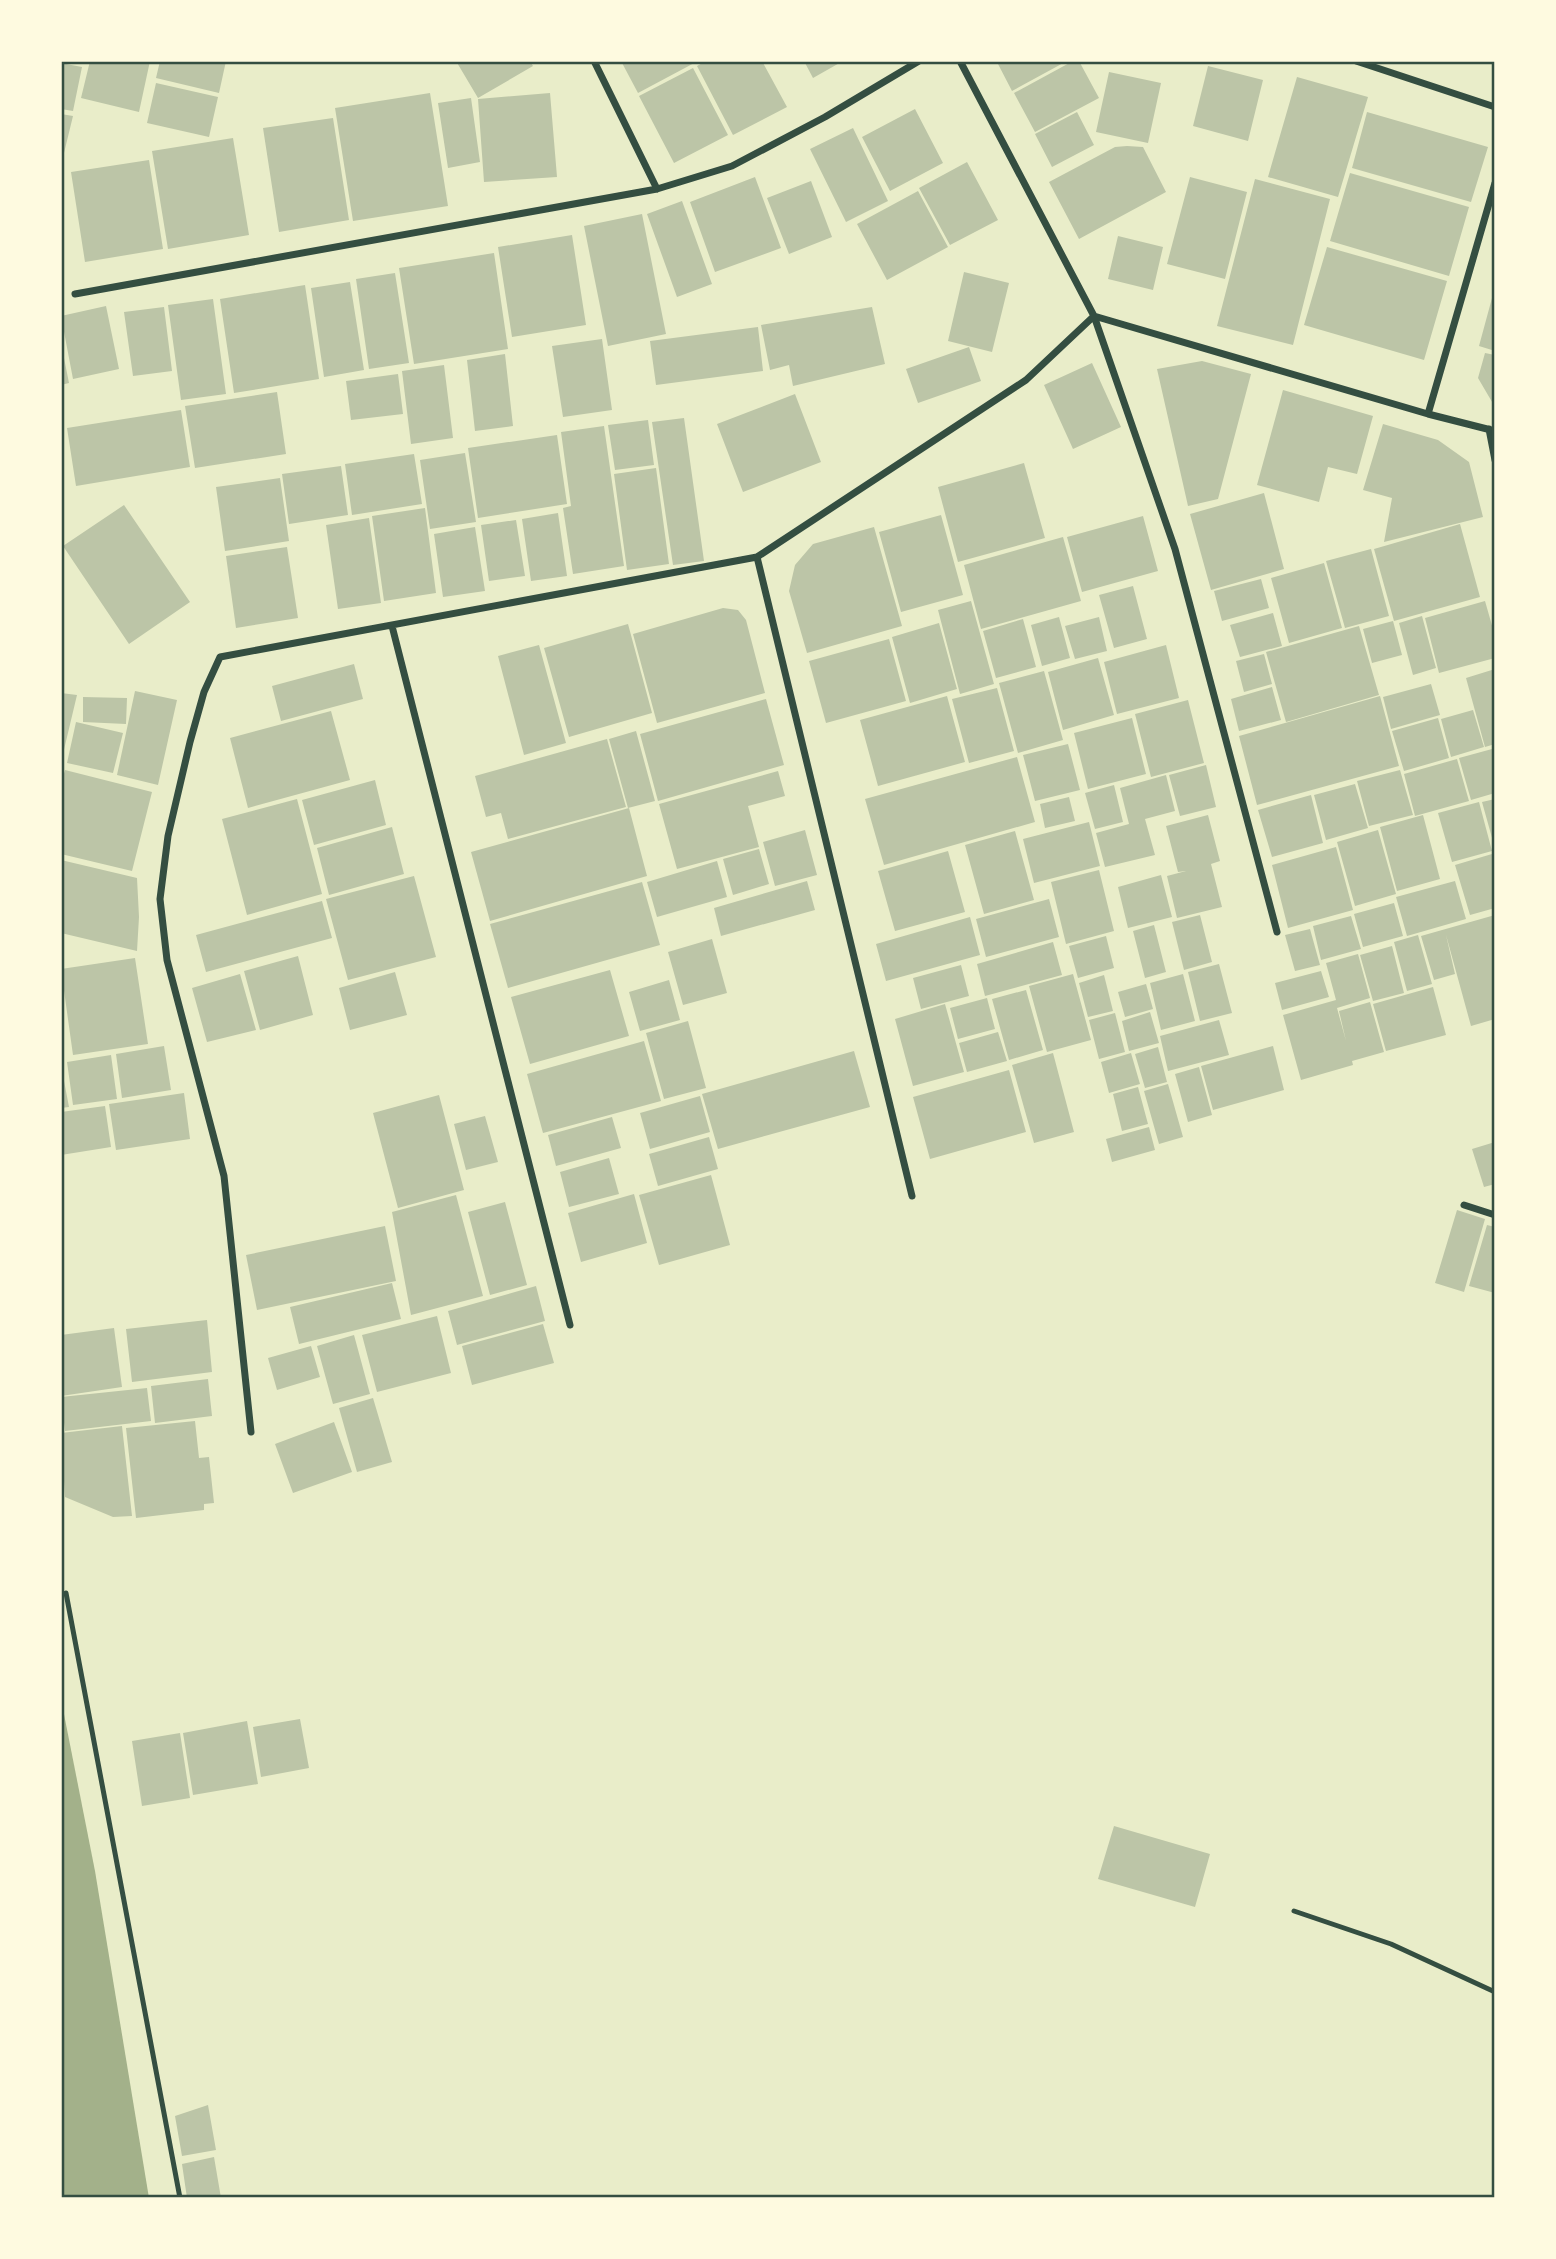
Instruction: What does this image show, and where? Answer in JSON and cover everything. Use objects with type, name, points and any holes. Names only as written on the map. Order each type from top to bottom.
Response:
[{"type":"street","points":[[594,61],[657,189]]},
{"type":"street","points":[[75,294],[657,189],[732,166],[825,117],[919,61]]},
{"type":"street","points":[[960,61],[1094,317],[1175,549],[1277,932]]},
{"type":"street","points":[[1356,61],[1495,107]]},
{"type":"street","points":[[1428,414],[1495,183]]},
{"type":"street","points":[[1094,317],[1492,430],[1495,460]]},
{"type":"street","points":[[251,1432],[224,1176],[167,960],[160,899],[168,836],[190,743],[204,692],[220,657],[757,557],[1026,380],[1094,317]]},
{"type":"street","points":[[757,557],[912,1196]]},
{"type":"street","points":[[392,626],[570,1325]]},
{"type":"street","points":[[1464,1205],[1495,1214]]},
{"type":"lane","points":[[66,1593],[180,2198]]},
{"type":"lane","points":[[1294,1911],[1391,1944],[1495,1992]]},
{"type":"shaded area","points":[[61,1699],[95,1871],[149,2198],[61,2198]]},
{"type":"building","points":[[90,61],[150,61],[139,112],[81,98]]},
{"type":"building","points":[[160,61],[226,61],[219,93],[156,78]]},
{"type":"building","points":[[456,61],[530,61],[533,66],[478,98]]},
{"type":"building","points":[[621,61],[698,61],[638,93]]},
{"type":"building","points":[[706,61],[762,61],[787,107],[733,135],[697,66]]},
{"type":"building","points":[[804,61],[843,61],[813,78]]},
{"type":"building","points":[[1002,61],[1067,61],[1012,91],[998,64]]},
{"type":"building","points":[[1073,61],[1079,61],[1099,98],[1035,132],[1014,93]]},
{"type":"building","points":[[61,63],[82,67],[73,111],[61,109]]},
{"type":"building","points":[[1208,66],[1263,80],[1248,141],[1193,126]]},
{"type":"building","points":[[693,68],[728,135],[674,163],[639,96]]},
{"type":"building","points":[[1109,72],[1161,83],[1148,143],[1096,132]]},
{"type":"building","points":[[1297,77],[1368,97],[1338,197],[1268,177]]},
{"type":"building","points":[[156,83],[218,97],[209,137],[147,123]]},
{"type":"building","points":[[430,93],[448,206],[353,221],[335,108]]},
{"type":"building","points":[[550,93],[557,177],[484,182],[478,99]]},
{"type":"building","points":[[471,98],[480,162],[448,168],[438,103]]},
{"type":"building","points":[[915,109],[943,163],[890,191],[862,137]]},
{"type":"building","points":[[1077,112],[1094,145],[1052,167],[1035,134]]},
{"type":"building","points":[[1367,112],[1488,147],[1471,202],[1352,168]]},
{"type":"building","points":[[61,114],[73,116],[64,153],[61,153]]},
{"type":"building","points":[[333,118],[349,220],[279,232],[263,128]]},
{"type":"building","points":[[853,128],[888,201],[846,222],[810,149]]},
{"type":"building","points":[[233,138],[249,235],[168,249],[152,151]]},
{"type":"building","points":[[1115,147],[1143,147],[1166,192],[1079,239],[1049,182]]},
{"type":"building","points":[[149,160],[163,249],[85,262],[71,172]]},
{"type":"building","points":[[967,162],[998,220],[950,245],[919,188]]},
{"type":"building","points":[[1350,173],[1469,207],[1449,276],[1330,241]]},
{"type":"building","points":[[755,177],[781,248],[715,272],[690,202]]},
{"type":"building","points":[[1190,177],[1247,192],[1225,279],[1167,264]]},
{"type":"building","points":[[1255,179],[1330,199],[1293,345],[1217,326]]},
{"type":"building","points":[[811,181],[832,237],[789,254],[767,198]]},
{"type":"building","points":[[918,191],[948,247],[887,280],[857,224]]},
{"type":"building","points":[[682,201],[712,284],[677,297],[647,214]]},
{"type":"building","points":[[642,214],[666,334],[608,346],[584,226]]},
{"type":"building","points":[[572,235],[586,325],[512,337],[498,247]]},
{"type":"building","points":[[1118,236],[1163,247],[1153,290],[1108,279]]},
{"type":"building","points":[[1327,247],[1447,281],[1424,360],[1304,325]]},
{"type":"building","points":[[494,253],[508,349],[414,364],[399,268]]},
{"type":"building","points":[[964,272],[1009,283],[992,352],[948,341]]},
{"type":"building","points":[[395,273],[409,363],[369,369],[356,279]]},
{"type":"building","points":[[350,282],[364,370],[324,377],[311,288]]},
{"type":"building","points":[[305,285],[319,379],[234,393],[220,299]]},
{"type":"building","points":[[1492,298],[1495,299],[1495,351],[1479,346]]},
{"type":"building","points":[[213,299],[226,394],[181,400],[168,305]]},
{"type":"building","points":[[106,306],[119,369],[73,379],[61,316]]},
{"type":"building","points":[[164,307],[172,371],[133,376],[124,312]]},
{"type":"building","points":[[872,307],[885,364],[793,386],[789,365],[770,370],[761,325]]},
{"type":"building","points":[[758,327],[763,371],[656,385],[650,341]]},
{"type":"building","points":[[602,339],[612,410],[563,417],[552,346]]},
{"type":"building","points":[[969,347],[981,381],[918,403],[906,369]]},
{"type":"building","points":[[61,349],[69,383],[61,385]]},
{"type":"building","points":[[1485,353],[1495,355],[1495,407],[1478,378]]},
{"type":"building","points":[[505,354],[513,426],[475,431],[467,360]]},
{"type":"building","points":[[1202,361],[1251,374],[1218,499],[1188,506],[1157,369]]},
{"type":"building","points":[[1092,363],[1121,427],[1073,449],[1044,385]]},
{"type":"building","points":[[444,365],[453,438],[411,444],[402,371]]},
{"type":"building","points":[[398,374],[403,414],[351,420],[346,381]]},
{"type":"building","points":[[1283,390],[1373,416],[1357,474],[1328,467],[1319,502],[1257,485]]},
{"type":"building","points":[[277,392],[286,454],[195,468],[185,406]]},
{"type":"building","points":[[795,394],[821,462],[743,492],[717,424]]},
{"type":"building","points":[[181,410],[190,467],[76,486],[67,428]]},
{"type":"building","points":[[684,418],[704,561],[673,565],[652,422]]},
{"type":"building","points":[[648,420],[654,465],[615,470],[608,425]]},
{"type":"building","points":[[1383,424],[1438,440],[1469,462],[1483,517],[1384,542],[1392,498],[1363,490]]},
{"type":"building","points":[[604,426],[624,566],[573,574],[563,508],[571,506],[561,432]]},
{"type":"building","points":[[557,435],[567,504],[478,518],[468,448]]},
{"type":"building","points":[[465,453],[476,522],[430,529],[420,460]]},
{"type":"building","points":[[414,454],[422,504],[352,515],[345,464]]},
{"type":"building","points":[[1024,463],[1045,538],[958,562],[938,487]]},
{"type":"building","points":[[341,466],[348,515],[289,524],[282,474]]},
{"type":"building","points":[[656,468],[669,564],[627,570],[614,474]]},
{"type":"building","points":[[280,478],[289,541],[225,551],[216,487]]},
{"type":"building","points":[[1264,493],[1284,569],[1211,590],[1190,514]]},
{"type":"building","points":[[124,505],[190,602],[129,644],[63,546]]},
{"type":"building","points":[[425,508],[436,593],[384,601],[372,516]]},
{"type":"building","points":[[558,513],[567,576],[531,581],[522,519]]},
{"type":"building","points":[[941,515],[963,595],[901,612],[879,532]]},
{"type":"building","points":[[1143,516],[1158,571],[1082,592],[1067,537]]},
{"type":"building","points":[[369,518],[381,603],[338,609],[326,525]]},
{"type":"building","points":[[516,520],[525,576],[489,581],[481,525]]},
{"type":"building","points":[[1460,524],[1480,597],[1394,621],[1374,549]]},
{"type":"building","points":[[475,527],[485,591],[443,597],[434,534]]},
{"type":"building","points":[[874,527],[902,626],[807,653],[789,591],[795,565],[813,544]]},
{"type":"building","points":[[1063,537],[1081,601],[981,629],[964,565]]},
{"type":"building","points":[[287,547],[298,618],[236,628],[226,556]]},
{"type":"building","points":[[1371,549],[1389,616],[1345,628],[1326,561]]},
{"type":"building","points":[[1324,563],[1342,628],[1289,643],[1271,578]]},
{"type":"building","points":[[1261,579],[1269,608],[1222,621],[1214,591]]},
{"type":"building","points":[[1133,586],[1147,639],[1114,648],[1099,595]]},
{"type":"building","points":[[971,601],[994,684],[960,694],[938,610]]},
{"type":"building","points":[[1485,601],[1495,636],[1495,658],[1439,673],[1425,618]]},
{"type":"building","points":[[723,608],[738,610],[746,620],[765,693],[657,723],[633,634]]},
{"type":"building","points":[[1273,613],[1282,646],[1240,657],[1230,625]]},
{"type":"building","points":[[1422,616],[1436,668],[1413,675],[1399,623]]},
{"type":"building","points":[[1059,617],[1070,658],[1042,666],[1031,625]]},
{"type":"building","points":[[1099,617],[1107,651],[1075,659],[1065,626]]},
{"type":"building","points":[[1023,619],[1036,667],[996,678],[983,631]]},
{"type":"building","points":[[1393,621],[1402,655],[1372,663],[1363,629]]},
{"type":"building","points":[[939,623],[957,689],[910,703],[892,637]]},
{"type":"building","points":[[628,624],[652,713],[569,737],[544,648]]},
{"type":"building","points":[[1359,626],[1379,695],[1286,722],[1266,652]]},
{"type":"building","points":[[889,639],[906,701],[826,723],[809,661]]},
{"type":"building","points":[[539,645],[566,743],[524,755],[498,656]]},
{"type":"building","points":[[1166,645],[1179,698],[1117,714],[1104,662]]},
{"type":"building","points":[[1264,654],[1272,684],[1244,692],[1236,661]]},
{"type":"building","points":[[1098,658],[1114,715],[1063,730],[1048,672]]},
{"type":"building","points":[[354,664],[363,699],[281,721],[272,686]]},
{"type":"building","points":[[1495,669],[1495,744],[1485,747],[1466,678]]},
{"type":"building","points":[[1044,671],[1063,740],[1018,753],[999,683]]},
{"type":"building","points":[[1431,684],[1440,715],[1391,729],[1383,697]]},
{"type":"building","points":[[1272,687],[1281,720],[1239,731],[1231,699]]},
{"type":"building","points":[[997,688],[1014,751],[969,763],[952,699]]},
{"type":"building","points":[[135,691],[177,700],[158,785],[117,775]]},
{"type":"building","points":[[61,693],[77,695],[62,758],[61,758]]},
{"type":"building","points":[[947,696],[965,762],[878,786],[860,720]]},
{"type":"building","points":[[1380,696],[1399,766],[1257,805],[1239,736]]},
{"type":"building","points":[[83,697],[127,698],[126,724],[83,722]]},
{"type":"building","points":[[766,699],[784,765],[658,801],[640,734]]},
{"type":"building","points":[[1188,700],[1204,763],[1151,777],[1135,714]]},
{"type":"building","points":[[1473,710],[1484,747],[1451,757],[1441,719]]},
{"type":"building","points":[[331,711],[350,780],[248,808],[230,738]]},
{"type":"building","points":[[1132,718],[1146,774],[1088,789],[1074,733]]},
{"type":"building","points":[[1438,718],[1449,758],[1404,771],[1392,731]]},
{"type":"building","points":[[76,722],[123,733],[113,773],[67,763]]},
{"type":"building","points":[[636,731],[655,801],[628,808],[609,739]]},
{"type":"building","points":[[607,739],[626,807],[508,839],[501,813],[486,817],[475,776]]},
{"type":"building","points":[[1068,744],[1080,790],[1035,801],[1023,755]]},
{"type":"building","points":[[1492,749],[1495,758],[1495,793],[1471,800],[1459,758]]},
{"type":"building","points":[[1017,757],[1035,822],[884,865],[865,799]]},
{"type":"building","points":[[1457,759],[1469,801],[1415,816],[1404,774]]},
{"type":"building","points":[[1206,765],[1216,807],[1180,816],[1169,775]]},
{"type":"building","points":[[65,770],[152,792],[132,871],[61,854],[61,784]]},
{"type":"building","points":[[1400,770],[1413,815],[1369,826],[1357,781]]},
{"type":"building","points":[[778,771],[785,796],[748,806],[759,847],[677,869],[659,804]]},
{"type":"building","points":[[1166,775],[1175,811],[1145,819],[1155,855],[1105,867],[1096,833],[1129,824],[1120,788]]},
{"type":"building","points":[[375,780],[386,825],[314,845],[302,800]]},
{"type":"building","points":[[1355,784],[1368,828],[1326,840],[1314,795]]},
{"type":"building","points":[[1114,785],[1123,822],[1095,829],[1085,793]]},
{"type":"building","points":[[1311,795],[1323,843],[1272,857],[1258,810]]},
{"type":"building","points":[[1069,797],[1075,821],[1045,828],[1040,804]]},
{"type":"building","points":[[297,799],[322,894],[247,915],[222,819]]},
{"type":"building","points":[[1495,799],[1495,845],[1494,845],[1482,802]]},
{"type":"building","points":[[1479,802],[1492,851],[1452,862],[1438,813]]},
{"type":"building","points":[[629,808],[647,876],[490,921],[471,852]]},
{"type":"building","points":[[1208,815],[1220,861],[1211,864],[1222,907],[1177,918],[1167,876],[1186,871],[1178,872],[1166,826]]},
{"type":"building","points":[[1423,815],[1440,879],[1397,891],[1380,827]]},
{"type":"building","points":[[1089,822],[1100,866],[1034,883],[1023,839]]},
{"type":"building","points":[[392,827],[404,874],[329,895],[317,848]]},
{"type":"building","points":[[805,830],[817,875],[775,886],[763,842]]},
{"type":"building","points":[[1378,830],[1396,894],[1355,906],[1337,842]]},
{"type":"building","points":[[1015,831],[1034,900],[984,914],[965,845]]},
{"type":"building","points":[[1336,847],[1353,910],[1288,928],[1272,865]]},
{"type":"building","points":[[759,849],[769,884],[733,895],[723,859]]},
{"type":"building","points":[[948,851],[965,912],[895,931],[878,871]]},
{"type":"building","points":[[1492,854],[1495,865],[1495,908],[1470,915],[1455,865]]},
{"type":"building","points":[[61,860],[137,878],[137,951],[61,933]]},
{"type":"building","points":[[717,861],[727,897],[657,917],[647,882]]},
{"type":"building","points":[[1099,870],[1114,931],[1066,944],[1051,882]]},
{"type":"building","points":[[1161,875],[1172,917],[1128,928],[1118,887]]},
{"type":"building","points":[[414,876],[436,957],[348,980],[326,899]]},
{"type":"building","points":[[807,881],[815,910],[721,936],[714,908]]},
{"type":"building","points":[[1455,881],[1466,919],[1407,936],[1396,897]]},
{"type":"building","points":[[642,882],[660,945],[508,988],[490,924]]},
{"type":"building","points":[[1049,899],[1059,937],[986,957],[976,919]]},
{"type":"building","points":[[322,901],[332,938],[206,972],[196,935]]},
{"type":"building","points":[[1394,903],[1403,936],[1363,947],[1354,914]]},
{"type":"building","points":[[1200,915],[1212,962],[1184,970],[1172,922]]},
{"type":"building","points":[[1495,915],[1495,1019],[1471,1026],[1446,935],[1455,974],[1434,980],[1421,936]]},
{"type":"building","points":[[1351,916],[1361,949],[1321,960],[1313,926]]},
{"type":"building","points":[[970,917],[980,955],[886,981],[876,944]]},
{"type":"building","points":[[1154,925],[1166,972],[1145,978],[1133,931]]},
{"type":"building","points":[[1310,929],[1320,965],[1295,971],[1285,935]]},
{"type":"building","points":[[1418,935],[1432,984],[1407,991],[1394,942]]},
{"type":"building","points":[[1106,936],[1114,968],[1078,978],[1069,946]]},
{"type":"building","points":[[712,939],[727,993],[683,1005],[668,952]]},
{"type":"building","points":[[1053,942],[1062,975],[985,996],[977,964]]},
{"type":"building","points":[[1392,946],[1404,993],[1373,1001],[1360,955]]},
{"type":"building","points":[[1358,954],[1370,998],[1337,1008],[1346,1041],[1339,1011],[1370,1002],[1384,1052],[1352,1061],[1353,1065],[1301,1080],[1283,1015],[1336,1000],[1326,963]]},
{"type":"building","points":[[298,956],[313,1015],[260,1030],[244,971]]},
{"type":"building","points":[[135,958],[148,1044],[73,1055],[61,969]]},
{"type":"building","points":[[1219,964],[1232,1013],[1200,1021],[1188,972]]},
{"type":"building","points":[[961,965],[969,996],[921,1009],[913,978]]},
{"type":"building","points":[[610,970],[629,1036],[530,1064],[511,997]]},
{"type":"building","points":[[1321,971],[1329,997],[1282,1010],[1275,983]]},
{"type":"building","points":[[395,972],[407,1015],[350,1030],[339,988]]},
{"type":"building","points":[[240,974],[256,1030],[207,1042],[192,988]]},
{"type":"building","points":[[1073,974],[1091,1040],[1047,1052],[1029,986]]},
{"type":"building","points":[[1183,974],[1195,1021],[1161,1030],[1150,983]]},
{"type":"building","points":[[1104,975],[1113,1011],[1088,1017],[1079,983]]},
{"type":"building","points":[[669,980],[680,1020],[640,1031],[629,992]]},
{"type":"building","points":[[1146,984],[1153,1009],[1125,1017],[1118,992]]},
{"type":"building","points":[[1433,987],[1446,1035],[1386,1051],[1373,1004]]},
{"type":"building","points":[[1026,990],[1043,1050],[1009,1060],[992,999]]},
{"type":"building","points":[[987,998],[995,1029],[958,1039],[950,1008]]},
{"type":"building","points":[[945,1004],[964,1072],[913,1086],[895,1019]]},
{"type":"building","points":[[1150,1012],[1159,1043],[1129,1051],[1122,1021]]},
{"type":"building","points":[[1115,1013],[1125,1052],[1099,1059],[1089,1020]]},
{"type":"building","points":[[1219,1020],[1229,1055],[1168,1071],[1160,1036]]},
{"type":"building","points":[[688,1021],[706,1088],[664,1099],[646,1033]]},
{"type":"building","points":[[998,1032],[1007,1061],[967,1072],[959,1043]]},
{"type":"building","points":[[644,1041],[661,1101],[543,1133],[527,1074]]},
{"type":"building","points":[[164,1046],[171,1090],[122,1098],[116,1054]]},
{"type":"building","points":[[1273,1046],[1284,1090],[1213,1110],[1201,1066]]},
{"type":"building","points":[[1158,1047],[1167,1082],[1145,1088],[1135,1054]]},
{"type":"building","points":[[854,1051],[870,1107],[718,1149],[702,1094]]},
{"type":"building","points":[[1053,1053],[1074,1132],[1034,1143],[1012,1065]]},
{"type":"building","points":[[1131,1053],[1140,1084],[1109,1093],[1101,1062]]},
{"type":"building","points":[[111,1055],[117,1099],[73,1105],[67,1062]]},
{"type":"building","points":[[61,1065],[69,1107],[61,1108]]},
{"type":"building","points":[[1199,1067],[1212,1115],[1188,1122],[1175,1074]]},
{"type":"building","points":[[1009,1070],[1026,1132],[930,1159],[913,1097]]},
{"type":"building","points":[[1168,1084],[1183,1137],[1159,1144],[1144,1091]]},
{"type":"building","points":[[1138,1087],[1148,1124],[1122,1131],[1113,1094]]},
{"type":"building","points":[[184,1093],[190,1139],[116,1150],[109,1104]]},
{"type":"building","points":[[439,1095],[464,1190],[398,1208],[373,1113]]},
{"type":"building","points":[[700,1096],[710,1132],[650,1149],[640,1113]]},
{"type":"building","points":[[105,1106],[111,1147],[61,1155],[61,1112]]},
{"type":"building","points":[[485,1116],[498,1162],[466,1170],[454,1124]]},
{"type":"building","points":[[612,1117],[621,1148],[556,1166],[548,1135]]},
{"type":"building","points":[[1149,1127],[1155,1150],[1112,1162],[1106,1139]]},
{"type":"building","points":[[709,1137],[718,1169],[658,1186],[649,1154]]},
{"type":"building","points":[[1495,1142],[1495,1184],[1484,1187],[1472,1149]]},
{"type":"building","points":[[609,1158],[619,1194],[569,1207],[560,1172]]},
{"type":"building","points":[[711,1175],[730,1245],[659,1265],[639,1195]]},
{"type":"building","points":[[634,1194],[647,1243],[581,1262],[568,1213]]},
{"type":"building","points":[[456,1195],[483,1296],[411,1315],[392,1212]]},
{"type":"building","points":[[505,1202],[527,1285],[490,1295],[468,1212]]},
{"type":"building","points":[[1457,1210],[1485,1219],[1464,1292],[1435,1283]]},
{"type":"building","points":[[1487,1225],[1495,1227],[1495,1293],[1469,1286]]},
{"type":"building","points":[[385,1226],[396,1281],[257,1310],[246,1255]]},
{"type":"building","points":[[392,1283],[401,1319],[299,1344],[290,1307]]},
{"type":"building","points":[[536,1286],[545,1321],[457,1345],[448,1311]]},
{"type":"building","points":[[437,1316],[451,1373],[377,1392],[362,1335]]},
{"type":"building","points":[[207,1320],[212,1372],[132,1382],[126,1329]]},
{"type":"building","points":[[543,1324],[554,1363],[472,1385],[462,1346]]},
{"type":"building","points":[[114,1328],[122,1387],[61,1396],[61,1335]]},
{"type":"building","points":[[354,1335],[370,1394],[333,1404],[317,1346]]},
{"type":"building","points":[[311,1346],[320,1377],[277,1390],[268,1358]]},
{"type":"building","points":[[208,1379],[212,1416],[155,1423],[151,1386]]},
{"type":"building","points":[[147,1388],[151,1421],[65,1431],[61,1397]]},
{"type":"building","points":[[373,1398],[392,1462],[357,1472],[339,1408]]},
{"type":"building","points":[[195,1421],[199,1458],[209,1457],[214,1503],[204,1504],[204,1510],[136,1518],[126,1428]]},
{"type":"building","points":[[334,1422],[352,1472],[293,1493],[275,1444]]},
{"type":"building","points":[[122,1426],[132,1516],[113,1517],[65,1497],[61,1433]]},
{"type":"building","points":[[300,1719],[309,1768],[261,1777],[253,1727]]},
{"type":"building","points":[[247,1721],[258,1784],[193,1795],[183,1733]]},
{"type":"building","points":[[180,1733],[190,1798],[142,1806],[132,1741]]},
{"type":"building","points":[[1114,1826],[1210,1854],[1195,1907],[1098,1879]]},
{"type":"building","points":[[208,2105],[216,2150],[182,2156],[175,2116]]},
{"type":"building","points":[[214,2157],[221,2198],[187,2198],[182,2164]]}]
